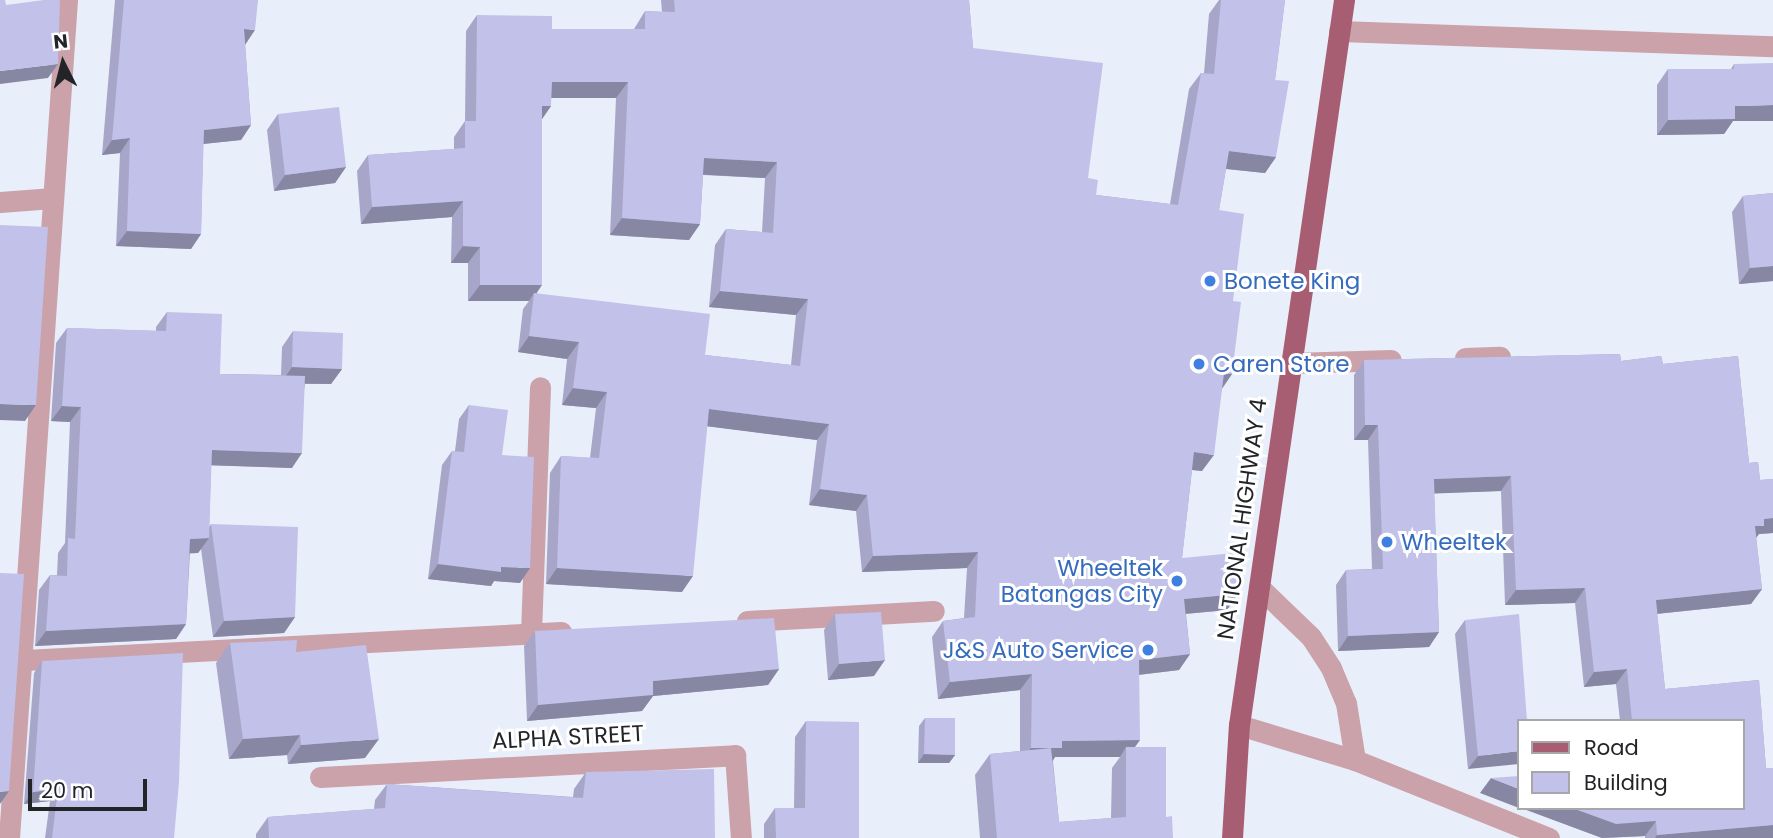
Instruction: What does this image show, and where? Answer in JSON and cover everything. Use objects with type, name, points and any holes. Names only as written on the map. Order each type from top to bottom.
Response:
[{"type":"main road","name":"NATIONAL HIGHWAY 4","points":[[1232,838],[1239,725],[1344,0]]},
{"type":"street","points":[[6,835],[25,660],[67,0]]},
{"type":"street","points":[[1339,31],[1773,46]]},
{"type":"street","points":[[0,202],[53,198]]},
{"type":"street","points":[[1444,358],[1500,356]]},
{"type":"street","points":[[1292,363],[1417,359]]},
{"type":"street","points":[[531,633],[540,387]]},
{"type":"street","points":[[1259,587],[1311,637],[1331,668],[1346,703],[1355,760]]},
{"type":"street","points":[[726,622],[934,611]]},
{"type":"street","points":[[25,660],[587,630]]},
{"type":"street","points":[[1239,725],[1355,760],[1549,838]]},
{"type":"street","name":"ALPHA STREET","points":[[320,777],[735,755],[741,838]]},
{"type":"building","points":[[0,0],[5,0],[6,5],[60,0],[58,64],[0,71]]},
{"type":"building","points":[[124,0],[258,0],[255,30],[244,29],[251,125],[204,130],[201,234],[127,231],[130,138],[112,140]]},
{"type":"building","points":[[674,0],[969,0],[973,48],[1103,63],[1088,178],[1098,180],[1096,195],[1178,205],[1201,73],[1214,74],[1221,0],[1285,0],[1275,80],[1289,81],[1276,157],[1229,151],[1219,210],[1244,214],[1233,301],[1241,302],[1232,374],[1224,373],[1214,455],[1194,452],[1182,558],[1234,553],[1238,594],[1184,599],[1190,654],[1139,660],[1140,740],[1062,741],[1062,748],[1031,748],[1032,674],[950,682],[943,621],[975,617],[978,552],[873,556],[867,495],[820,489],[829,424],[709,409],[693,576],[557,568],[561,456],[599,458],[607,392],[573,388],[579,342],[529,336],[534,293],[710,314],[705,355],[800,366],[808,299],[720,291],[726,229],[773,233],[777,162],[704,158],[700,224],[622,218],[628,82],[552,82],[551,106],[542,106],[542,285],[480,285],[480,247],[463,246],[463,201],[372,207],[368,155],[465,148],[465,121],[476,121],[477,15],[552,16],[552,29],[645,29],[645,11],[675,12]]},
{"type":"building","points":[[1773,63],[1773,105],[1735,106],[1735,119],[1668,120],[1668,69],[1734,69],[1734,64]]},
{"type":"building","points":[[339,107],[346,167],[285,175],[278,114]]},
{"type":"building","points":[[1773,193],[1773,266],[1750,268],[1743,196]]},
{"type":"building","points":[[0,225],[48,227],[36,405],[0,404]]},
{"type":"building","points":[[167,312],[222,314],[220,374],[305,376],[302,453],[212,450],[209,538],[190,539],[186,624],[46,631],[50,575],[67,576],[68,538],[75,539],[81,407],[62,406],[67,328],[166,331]]},
{"type":"building","points":[[293,331],[343,333],[342,369],[292,367]]},
{"type":"building","points":[[1620,354],[1621,361],[1661,356],[1663,364],[1738,356],[1749,463],[1758,462],[1760,480],[1773,479],[1773,518],[1764,519],[1764,526],[1755,526],[1762,589],[1656,600],[1665,689],[1759,680],[1766,768],[1773,768],[1773,825],[1657,835],[1656,821],[1616,824],[1578,810],[1745,810],[1745,719],[1632,719],[1627,669],[1594,672],[1585,588],[1516,590],[1511,476],[1434,479],[1439,632],[1348,636],[1346,570],[1383,569],[1378,425],[1365,425],[1364,360]]},
{"type":"building","points":[[469,405],[508,410],[502,455],[534,457],[530,568],[501,567],[501,572],[438,564],[452,451],[464,452]]},
{"type":"building","points":[[211,524],[298,527],[295,617],[224,621]]},
{"type":"building","points":[[0,573],[24,574],[9,791],[0,792]]},
{"type":"building","points":[[881,612],[885,660],[839,664],[835,614]]},
{"type":"building","points":[[1519,614],[1527,719],[1518,719],[1518,751],[1478,756],[1465,620]]},
{"type":"building","points":[[774,618],[779,669],[653,681],[653,695],[538,705],[535,631]]},
{"type":"building","points":[[297,640],[296,652],[366,645],[379,739],[301,745],[300,735],[243,739],[230,643]]},
{"type":"building","points":[[183,653],[179,782],[174,838],[52,838],[58,789],[33,792],[42,661]]},
{"type":"building","points":[[925,718],[955,718],[955,755],[924,754]]},
{"type":"building","points":[[806,721],[859,722],[859,838],[776,838],[775,808],[805,808]]},
{"type":"building","points":[[1126,747],[1166,747],[1166,817],[1172,816],[1173,838],[997,838],[990,754],[1051,748],[1059,822],[1126,817]]},
{"type":"building","points":[[714,769],[715,838],[269,838],[268,817],[385,808],[387,784],[583,798],[586,772]]},
{"type":"building","points":[[1518,776],[1518,789],[1491,778]]},
{"type":"place","name":"Bonete King","points":[[1210,281]]},
{"type":"place","name":"Caren Store","points":[[1199,364]]},
{"type":"place","name":"Wheeltek","points":[[1387,542]]},
{"type":"place","name":"Wheeltek Batangas City","points":[[1177,581]]},
{"type":"place","name":"J&S Auto Service","points":[[1148,650]]}]
